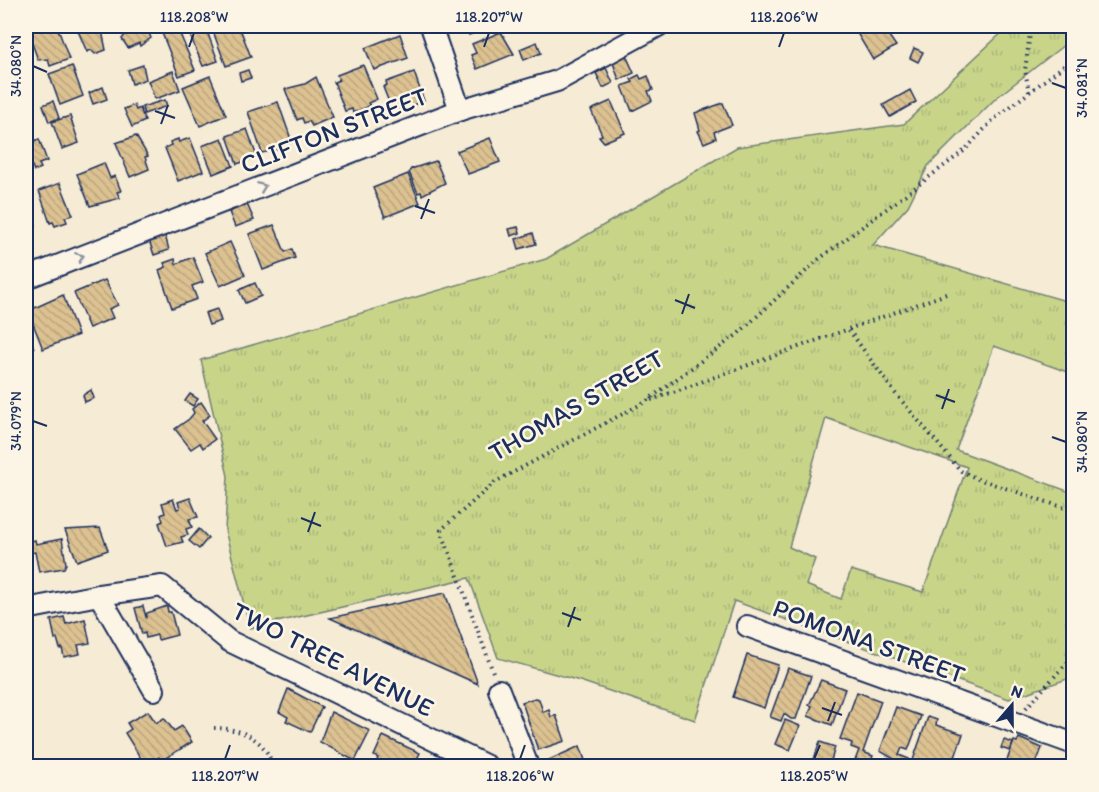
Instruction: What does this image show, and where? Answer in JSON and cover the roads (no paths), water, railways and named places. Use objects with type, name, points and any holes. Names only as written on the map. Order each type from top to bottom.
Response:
[{"type":"street","points":[[431,26],[460,110]]},
{"type":"street","name":"CLIFTON STREET","points":[[26,278],[460,110],[557,81],[658,26]]},
{"type":"street","name":"TWO TREE AVENUE","points":[[99,594],[162,586],[229,642],[487,766]]},
{"type":"street","points":[[26,609],[99,594],[154,690]]},
{"type":"street","name":"POMONA STREET","points":[[747,626],[1074,744]]},
{"type":"street","points":[[499,690],[528,766]]}]
